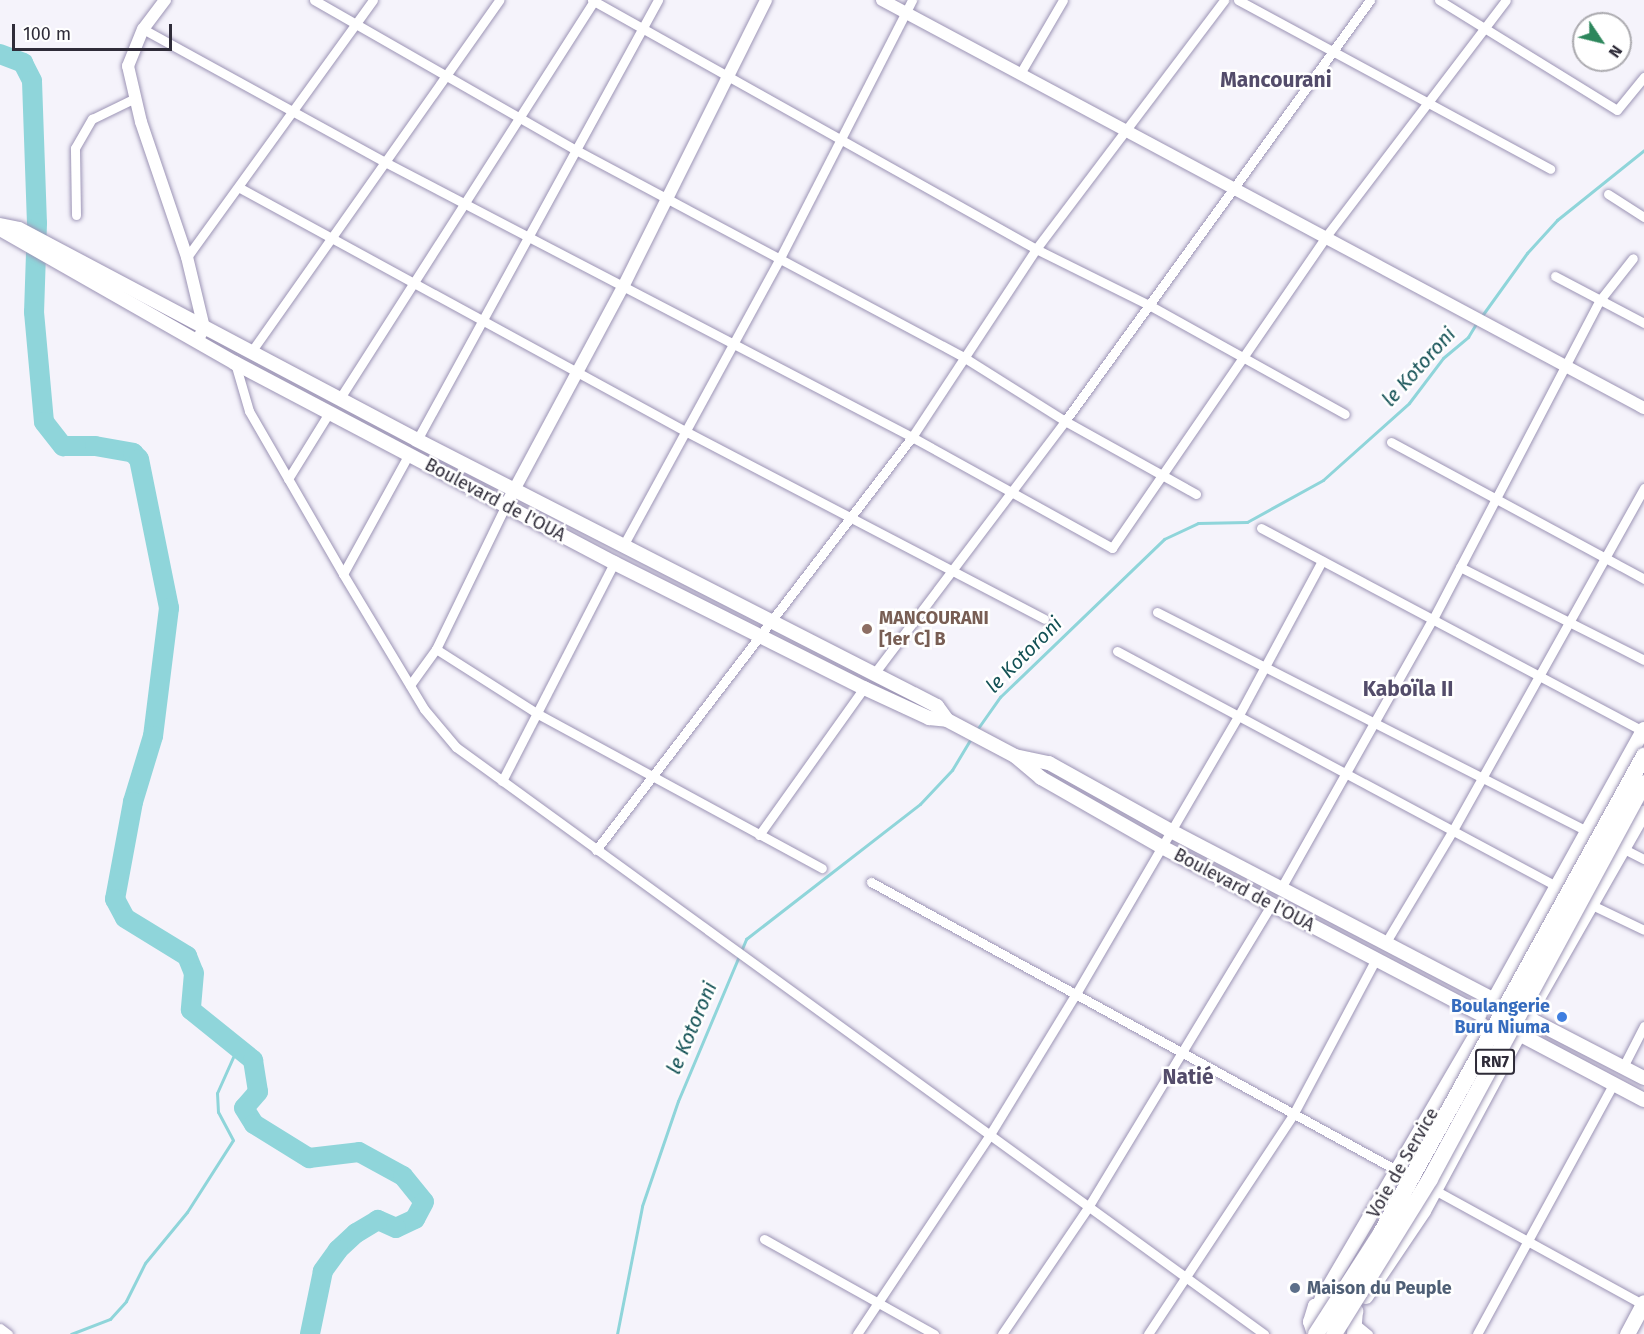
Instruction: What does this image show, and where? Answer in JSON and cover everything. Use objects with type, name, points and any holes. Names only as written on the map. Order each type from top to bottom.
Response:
[{"type":"highway","name":"RN7","points":[[1313,1330],[1381,1233],[1644,756]]},
{"type":"highway","name":"RN7","points":[[1334,1334],[1431,1179],[1644,783]]},
{"type":"main road","points":[[0,227],[251,352],[417,440],[937,706],[947,720],[1015,756],[1049,763],[1171,831],[1493,996],[1520,997],[1529,1016],[1644,1078]]},
{"type":"main road","name":"Boulevard de l'OUA","points":[[52,253],[235,363],[614,563],[864,688],[929,718],[947,720]]},
{"type":"main road","points":[[1644,730],[1558,887],[1481,1020],[1494,1039],[1519,1036],[1644,1100]]},
{"type":"main road","name":"Boulevard de l'OUA","points":[[1015,756],[1041,778],[1162,847],[1376,959],[1481,1020]]},
{"type":"main road","points":[[1356,1311],[1436,1190],[1529,1016],[1594,906],[1644,812]]},
{"type":"main road","name":"Voie de Service","points":[[1313,1330],[1314,1306],[1321,1300],[1399,1171],[1481,1020]]},
{"type":"main road","points":[[1321,1300],[1337,1297],[1356,1311],[1360,1331]]},
{"type":"main road","points":[[1627,1334],[1644,1304]]},
{"type":"main road","points":[[1300,1334],[1313,1330]]},
{"type":"street","points":[[165,0],[143,29],[128,66],[135,98],[187,257],[204,328],[197,341]]},
{"type":"street","points":[[314,0],[576,150],[965,358],[1065,421],[1196,494]]},
{"type":"street","points":[[187,257],[240,188],[373,0]]},
{"type":"street","points":[[251,352],[499,0]]},
{"type":"street","points":[[340,398],[410,284],[520,118],[594,0],[1036,249],[1149,305],[1345,414]]},
{"type":"street","points":[[417,440],[484,322],[658,0]]},
{"type":"street","points":[[410,685],[436,649],[506,505],[623,287],[766,0]]},
{"type":"street","points":[[882,0],[1327,235],[1644,408]]},
{"type":"street","points":[[623,546],[780,258],[912,0]]},
{"type":"street","points":[[1021,72],[1063,0]]},
{"type":"street","points":[[596,850],[762,637],[912,437],[1036,249],[1224,0]]},
{"type":"street","points":[[1238,0],[1550,169]]},
{"type":"street","points":[[873,675],[1065,421],[1370,0]]},
{"type":"street","points":[[1439,0],[1617,110],[1644,77]]},
{"type":"street","points":[[143,29],[383,162],[912,437],[1112,548],[1245,358],[1327,235],[1506,0]]},
{"type":"street","points":[[76,215],[75,148],[92,119],[135,98]]},
{"type":"street","points":[[240,188],[332,237],[410,284],[577,374],[1044,619]]},
{"type":"street","points":[[1608,194],[1644,217]]},
{"type":"street","points":[[1281,888],[1375,724],[1497,501],[1600,300],[1633,258]]},
{"type":"street","points":[[1555,276],[1644,323]]},
{"type":"street","points":[[235,363],[249,411],[288,479],[410,685],[456,747],[1186,1281],[1264,1334]]},
{"type":"street","points":[[288,479],[329,413]]},
{"type":"street","points":[[1391,442],[1644,579]]},
{"type":"street","points":[[343,574],[409,454]]},
{"type":"street","points":[[1386,942],[1453,830],[1644,488]]},
{"type":"street","points":[[1261,528],[1434,617],[1538,676],[1644,730]]},
{"type":"street","points":[[857,1334],[989,1136],[1077,992],[1267,666],[1322,561]]},
{"type":"street","points":[[502,781],[614,563]]},
{"type":"street","points":[[1461,567],[1644,660]]},
{"type":"street","points":[[1157,612],[1267,666],[1480,779],[1587,831]]},
{"type":"street","points":[[436,649],[538,714],[822,868]]},
{"type":"street","points":[[1117,651],[1347,772],[1558,887]]},
{"type":"street","points":[[759,835],[864,688]]},
{"type":"street","points":[[1624,849],[1644,859]]},
{"type":"street","points":[[871,882],[1077,992],[1644,1304]]},
{"type":"street","points":[[1002,1334],[1087,1209],[1185,1053],[1272,905]]},
{"type":"street","points":[[1594,906],[1644,930]]},
{"type":"street","points":[[1148,1334],[1186,1281],[1294,1113],[1376,959]]},
{"type":"street","points":[[1623,1067],[1644,1026]]},
{"type":"street","points":[[1477,1334],[1614,1083]]},
{"type":"street","points":[[764,1239],[934,1334]]},
{"type":"street","points":[[0,1328],[8,1334]]},
{"type":"waterway","points":[[0,54],[23,63],[32,81],[37,223],[34,312],[44,422],[63,446],[95,446],[133,453],[139,459],[169,608],[153,736],[133,802],[115,899],[125,918],[187,956],[194,973],[191,1010],[253,1060],[258,1092],[244,1108],[254,1124],[309,1158],[359,1152],[403,1176],[424,1202],[415,1219],[396,1228],[378,1220],[356,1233],[338,1250],[323,1271],[310,1334]]},
{"type":"waterway","name":"le Kotoroni","points":[[1481,317],[1527,253],[1557,220],[1644,150]]},
{"type":"waterway","name":"le Kotoroni","points":[[976,731],[1000,697],[1164,539],[1198,523],[1247,522],[1323,480],[1409,403],[1443,358],[1468,337],[1477,322]]},
{"type":"waterway","name":"le Kotoroni","points":[[617,1334],[642,1206],[678,1101],[746,939],[920,804],[952,770],[972,737]]},
{"type":"waterway","points":[[71,1334],[110,1319],[126,1301],[145,1263],[187,1212],[233,1140],[218,1112],[217,1093],[238,1046]]},
{"type":"place","name":"MANCOURANI [1er C] B","points":[[867,629]]},
{"type":"place","name":"Boulangerie Buru Niuma","points":[[1562,1017]]},
{"type":"place","name":"Maison du Peuple","points":[[1295,1288]]},
{"type":"district","name":"Mancourani","points":[[1276,80]]},
{"type":"district","name":"Kaboïla II","points":[[1408,689]]},
{"type":"district","name":"Natié","points":[[1188,1077]]}]
